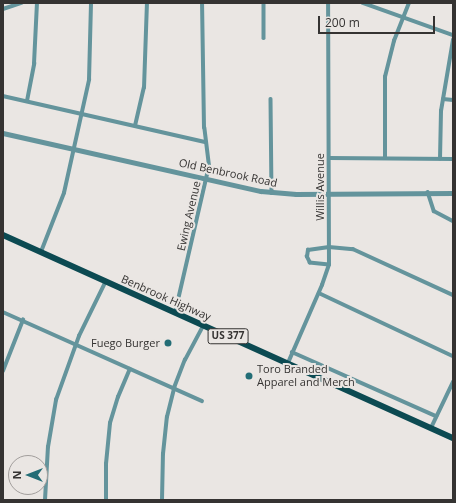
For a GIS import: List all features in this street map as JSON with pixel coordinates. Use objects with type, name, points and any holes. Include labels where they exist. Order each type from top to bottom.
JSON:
[{"type":"main road","name":"Benbrook Highway","points":[[3,235],[453,438]]},
{"type":"street","points":[[3,9],[21,3]]},
{"type":"street","points":[[26,101],[34,64],[37,3]]},
{"type":"street","points":[[40,252],[64,194],[82,114],[91,66],[91,3]]},
{"type":"street","points":[[135,126],[145,82],[147,3]]},
{"type":"street","name":"Ewing Avenue","points":[[175,313],[209,166],[204,128],[202,3]]},
{"type":"street","points":[[264,3],[264,38]]},
{"type":"street","name":"Willis Avenue","points":[[288,363],[319,293],[328,265],[328,3]]},
{"type":"street","points":[[363,3],[403,19],[453,35]]},
{"type":"street","points":[[385,158],[385,77],[390,53],[409,3]]},
{"type":"street","points":[[440,158],[443,99],[453,40]]},
{"type":"street","points":[[3,96],[206,142]]},
{"type":"street","points":[[271,99],[272,193]]},
{"type":"street","points":[[443,99],[453,100]]},
{"type":"street","name":"Old Benbrook Road","points":[[3,133],[272,193],[453,192]]},
{"type":"street","points":[[329,158],[453,159]]},
{"type":"street","points":[[428,192],[434,211],[453,221]]},
{"type":"street","points":[[328,265],[310,263],[306,254],[310,249],[329,247],[361,252],[453,295]]},
{"type":"street","points":[[45,500],[48,447],[56,400],[76,345],[106,281]]},
{"type":"street","points":[[319,293],[453,356]]},
{"type":"street","points":[[3,312],[202,401]]},
{"type":"street","points":[[3,372],[23,320]]},
{"type":"street","points":[[162,500],[164,432],[174,388],[204,325]]},
{"type":"street","points":[[292,352],[436,416]]},
{"type":"street","points":[[106,500],[106,464],[110,424],[118,397],[130,368]]},
{"type":"street","points":[[431,428],[453,382]]},
{"type":"place","name":"Fuego Burger","points":[[168,343]]},
{"type":"place","name":"Toro Branded Apparel and Merch","points":[[249,376]]}]
